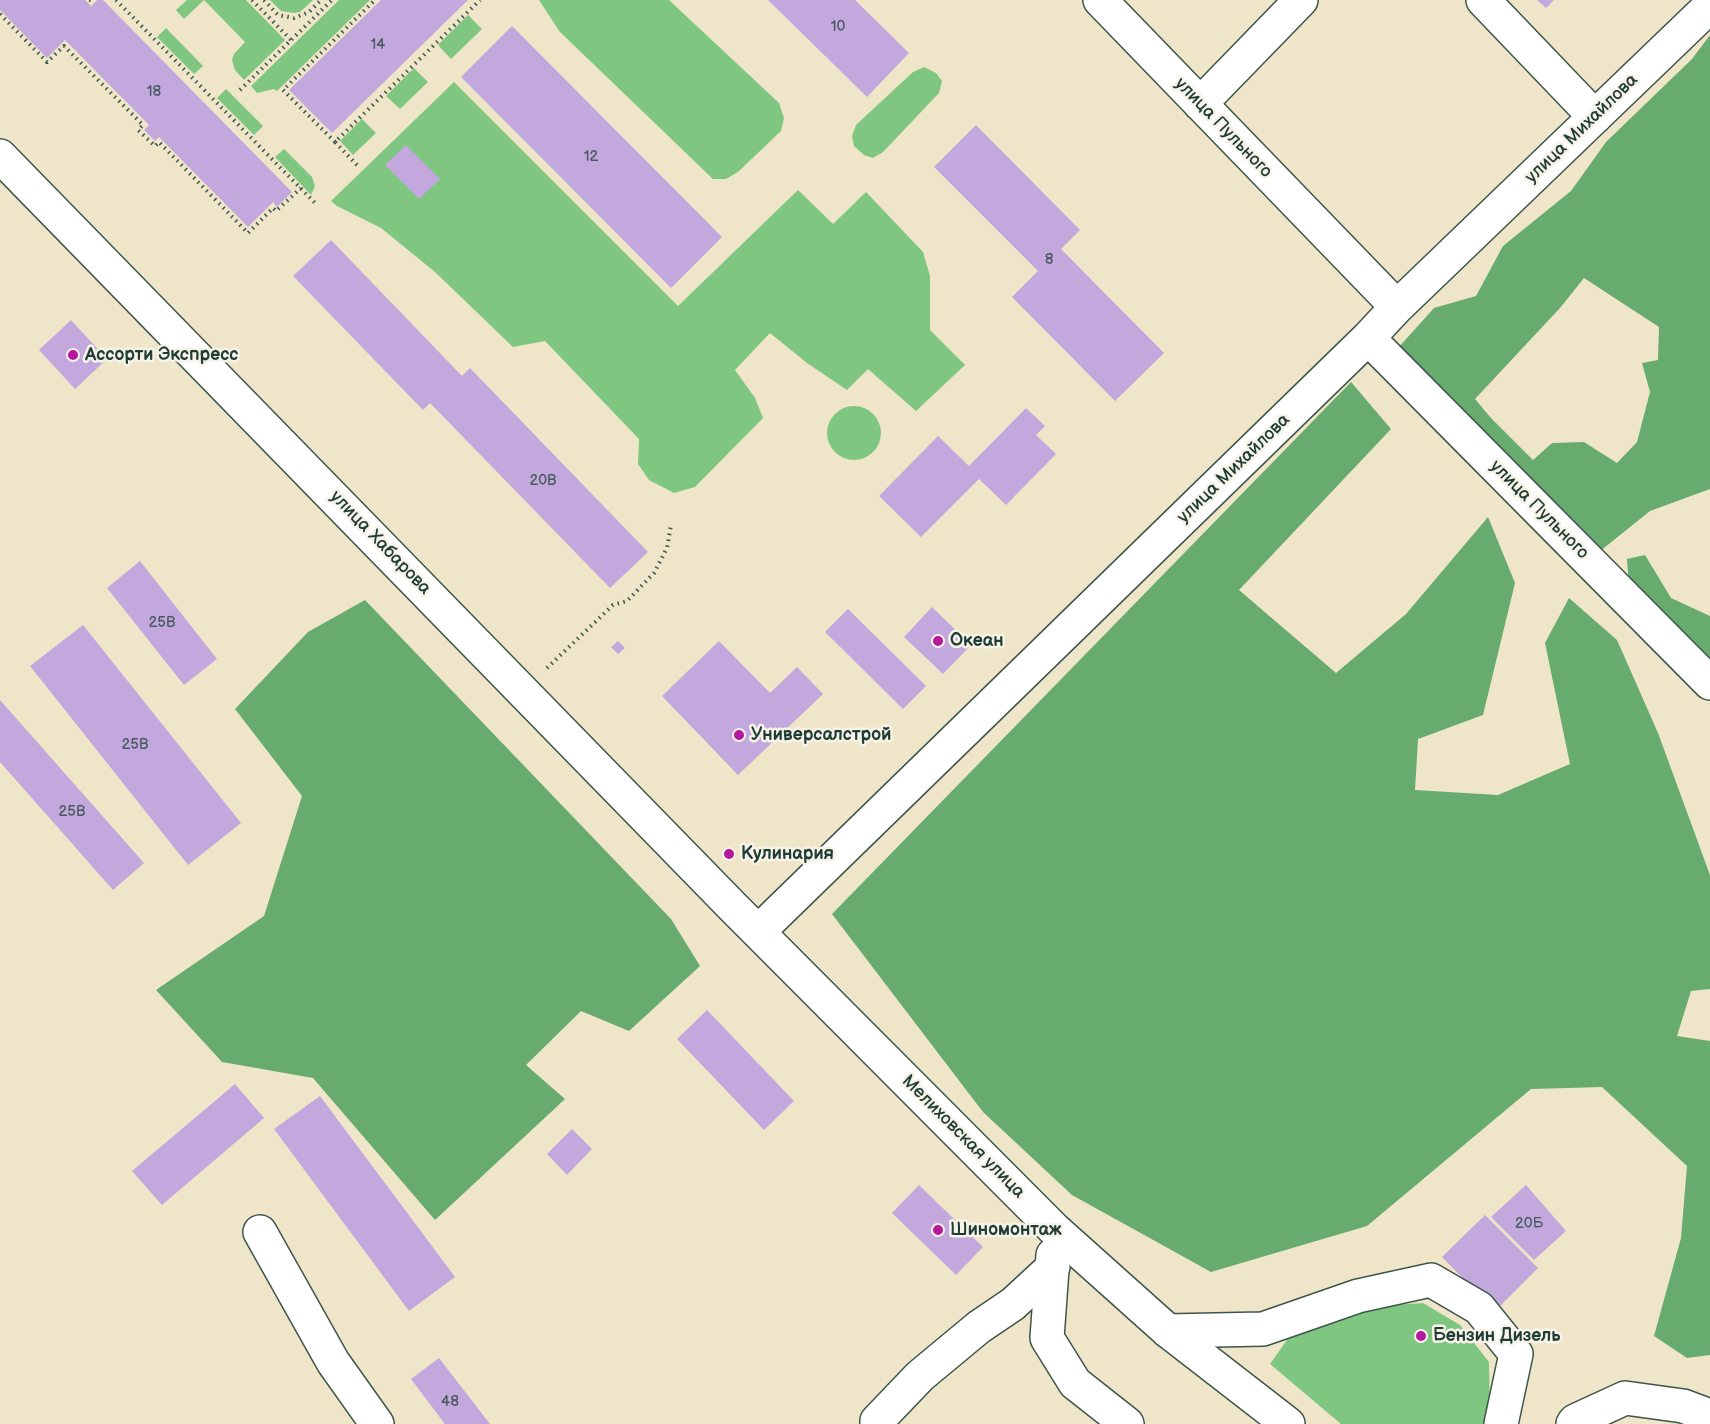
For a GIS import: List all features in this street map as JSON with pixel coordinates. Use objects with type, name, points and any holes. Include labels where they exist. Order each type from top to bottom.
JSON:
[{"type":"street","name":"улица Пульного","points":[[1100,0],[1397,308]]},
{"type":"street","points":[[1200,104],[1301,0]]},
{"type":"street","points":[[1483,0],[1595,117]]},
{"type":"street","name":"улица Михайлова","points":[[759,932],[1397,308],[1710,6]]},
{"type":"street","name":"улица Хабарова","points":[[0,156],[759,932]]},
{"type":"street","name":"улица Пульного","points":[[1368,338],[1710,683]]},
{"type":"street","name":"Мелиховская улица","points":[[759,932],[1054,1229],[1168,1331],[1288,1424]]},
{"type":"street","points":[[1054,1229],[1047,1338],[1075,1383],[1127,1424]]},
{"type":"street","points":[[260,1232],[333,1362],[377,1424]]},
{"type":"street","points":[[877,1424],[920,1376],[979,1327],[1013,1304],[1053,1267]]},
{"type":"street","points":[[1168,1331],[1263,1329],[1358,1296],[1431,1280],[1479,1308],[1516,1354],[1501,1424]]},
{"type":"street","points":[[1573,1424],[1625,1398],[1683,1406],[1710,1416]]},
{"type":"path","points":[[116,0],[317,205]]},
{"type":"path","points":[[252,0],[291,40]]},
{"type":"path","points":[[264,0],[278,15],[294,18],[309,12],[321,0]]},
{"type":"path","points":[[240,90],[332,0]]},
{"type":"path","points":[[357,165],[283,90],[375,0]]},
{"type":"path","points":[[335,142],[480,0]]},
{"type":"path","points":[[0,14],[48,62],[64,46],[143,125],[138,130],[155,147],[159,142],[248,233],[273,208],[276,211],[301,188]]},
{"type":"path","points":[[547,668],[613,605],[627,601],[654,573],[667,548],[671,525]]},
{"type":"green space","points":[[187,0],[204,0],[184,19],[176,10]]},
{"type":"green space","points":[[204,0],[246,0],[285,40],[244,80],[235,70],[232,60],[234,54],[245,42]]},
{"type":"green space","points":[[270,0],[313,0],[300,12],[294,13],[281,11]]},
{"type":"green space","points":[[339,0],[370,0],[277,91],[274,89],[257,93],[251,86]]},
{"type":"green space","points":[[539,0],[669,0],[779,103],[784,118],[781,131],[738,172],[726,179],[713,179],[560,32]]},
{"type":"green space","points":[[468,15],[482,29],[451,59],[438,45]]},
{"type":"green space","points":[[166,28],[203,66],[194,74],[157,37]]},
{"type":"green space","points":[[1710,35],[1710,489],[1650,511],[1599,552],[1398,348],[1434,308],[1476,296],[1503,246],[1571,191],[1606,142],[1692,59]],"holes":[[[1584,278],[1659,327],[1658,360],[1642,363],[1650,392],[1637,442],[1617,463],[1584,442],[1552,443],[1533,460],[1475,399],[1560,308]]]},
{"type":"green space","points":[[924,67],[936,73],[942,81],[939,93],[883,152],[873,158],[864,155],[854,146],[852,136],[856,125],[913,72]]},
{"type":"green space","points":[[414,68],[428,82],[400,109],[386,96]]},
{"type":"green space","points":[[454,82],[678,306],[798,190],[833,224],[866,192],[923,252],[930,276],[930,330],[965,365],[916,411],[868,369],[847,390],[807,363],[770,333],[735,370],[755,398],[763,418],[695,487],[674,493],[649,480],[638,464],[639,439],[545,341],[513,347],[435,272],[381,228],[331,201]]},
{"type":"green space","points":[[226,89],[263,126],[254,135],[217,98]]},
{"type":"green space","points":[[362,119],[376,133],[353,155],[340,141]]},
{"type":"green space","points":[[284,149],[312,177],[315,186],[311,195],[275,157]]},
{"type":"green space","points":[[1351,382],[1391,429],[1239,590],[1336,673],[1406,614],[1488,517],[1515,583],[1483,715],[1418,739],[1415,790],[1498,795],[1570,764],[1545,643],[1569,598],[1617,640],[1658,733],[1710,875],[1710,989],[1691,991],[1677,1036],[1710,1041],[1710,1355],[1687,1358],[1654,1336],[1681,1238],[1687,1166],[1602,1087],[1531,1089],[1367,1226],[1211,1272],[1072,1195],[983,1112],[832,914]]},
{"type":"green space","points":[[854,406],[864,408],[873,414],[879,423],[881,433],[879,443],[873,452],[864,458],[854,460],[844,458],[835,452],[829,443],[827,433],[829,423],[835,414],[844,408]]},
{"type":"green space","points":[[1645,555],[1671,598],[1710,616],[1710,668],[1629,585],[1627,559]]},
{"type":"green space","points":[[365,600],[671,919],[700,966],[629,1031],[581,1011],[526,1065],[565,1099],[435,1220],[313,1078],[222,1062],[156,990],[264,916],[302,796],[235,709],[308,632]]},
{"type":"green space","points":[[1423,1303],[1460,1325],[1489,1362],[1490,1412],[1487,1424],[1341,1424],[1270,1364],[1289,1337],[1380,1306]]},
{"type":"building","points":[[0,0],[85,0],[91,6],[97,0],[103,0],[292,192],[277,207],[273,202],[248,227],[159,137],[155,141],[144,130],[149,125],[65,40],[47,58],[0,10]]},
{"type":"building","points":[[381,0],[468,0],[332,133],[289,90]]},
{"type":"building","points":[[768,0],[855,0],[909,53],[867,97]]},
{"type":"building","points":[[1537,0],[1554,0],[1546,8]]},
{"type":"building","points":[[512,26],[722,237],[671,288],[461,77]]},
{"type":"building","points":[[976,125],[1080,230],[1061,249],[1164,353],[1115,401],[1012,297],[1038,271],[934,167]]},
{"type":"building","points":[[406,145],[440,179],[419,199],[385,165]]},
{"type":"building","points":[[331,240],[462,376],[470,368],[648,552],[610,588],[430,403],[423,410],[293,276]]},
{"type":"building","name":"Ассорти Экспресс","points":[[71,320],[107,359],[75,389],[39,350]]},
{"type":"building","points":[[1026,408],[1045,426],[1036,435],[1056,454],[1006,505],[979,479],[921,537],[879,496],[938,436],[969,466]]},
{"type":"building","points":[[140,561],[217,659],[184,685],[107,588]]},
{"type":"building","name":"Океан","points":[[932,607],[971,645],[943,674],[904,637]]},
{"type":"building","points":[[848,609],[926,686],[903,709],[825,632]]},
{"type":"building","points":[[83,625],[241,823],[188,865],[30,666]]},
{"type":"building","points":[[618,641],[625,648],[618,654],[611,647]]},
{"type":"building","name":"Универсалстрой","points":[[719,641],[770,693],[797,667],[823,694],[738,775],[662,696]]},
{"type":"building","points":[[0,700],[144,863],[113,890],[0,762]]},
{"type":"building","points":[[707,1010],[794,1101],[764,1130],[677,1039]]},
{"type":"building","points":[[235,1084],[264,1118],[162,1205],[132,1171]]},
{"type":"building","points":[[320,1096],[455,1277],[409,1311],[274,1129]]},
{"type":"building","points":[[572,1129],[592,1149],[567,1175],[547,1154]]},
{"type":"building","name":"Шиномонтаж","points":[[919,1185],[983,1247],[956,1275],[892,1213]]},
{"type":"building","points":[[1526,1185],[1566,1231],[1534,1260],[1491,1217]]},
{"type":"building","points":[[1485,1215],[1538,1268],[1495,1311],[1442,1257]]},
{"type":"building","points":[[439,1358],[490,1424],[445,1424],[411,1379]]},
{"type":"place","name":"Ассорти Экспресс","points":[[73,355]]},
{"type":"place","name":"Океан","points":[[938,641]]},
{"type":"place","name":"Универсалстрой","points":[[739,735]]},
{"type":"place","name":"Кулинария","points":[[729,854]]},
{"type":"place","name":"Шиномонтаж","points":[[938,1230]]},
{"type":"place","name":"Бензин Дизель","points":[[1421,1336]]}]
